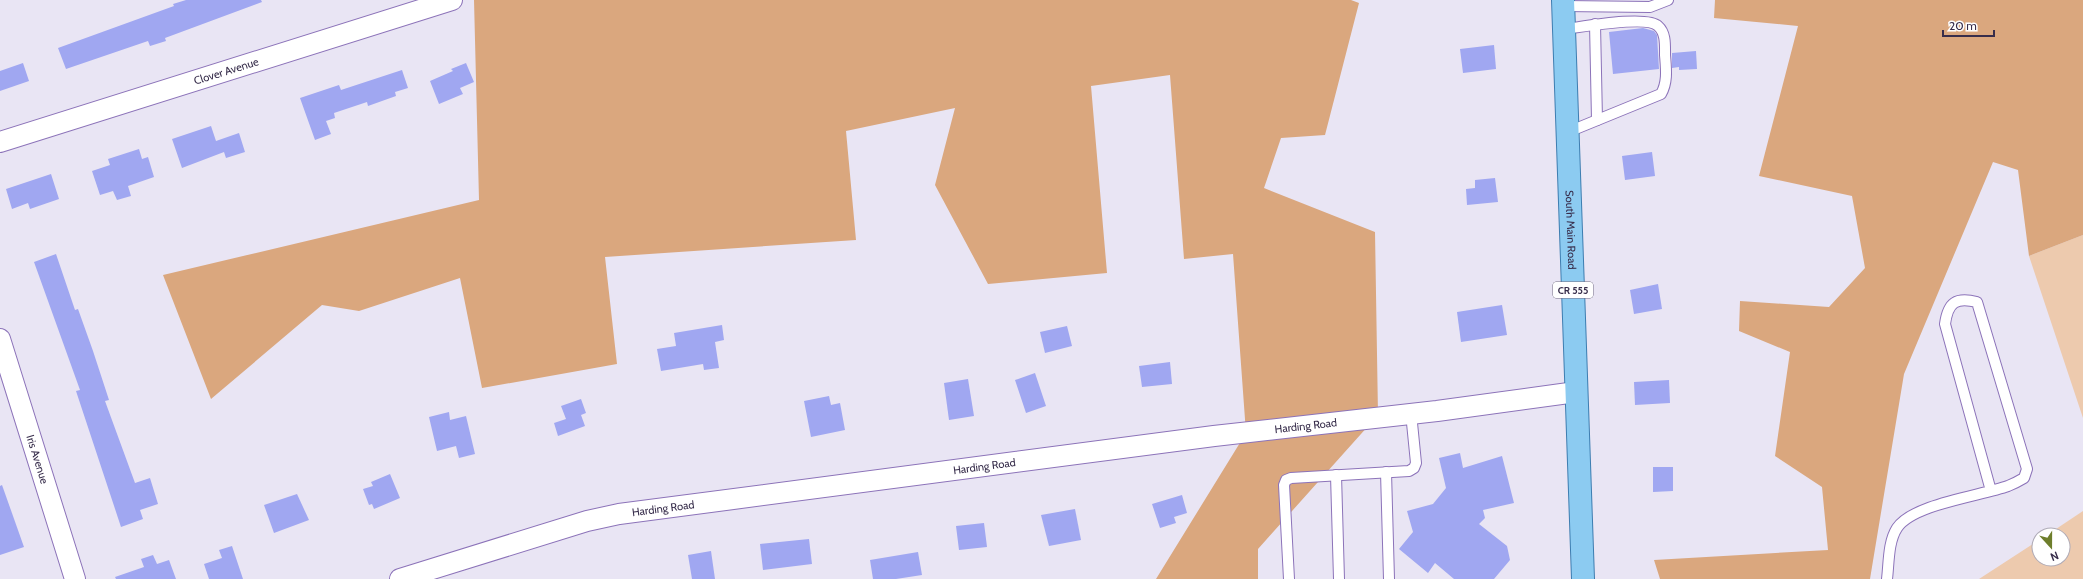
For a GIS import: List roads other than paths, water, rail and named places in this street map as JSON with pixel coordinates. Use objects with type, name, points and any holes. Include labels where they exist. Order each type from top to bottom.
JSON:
[{"type":"main road","name":"South Main Road","points":[[1564,3],[1583,579]]},
{"type":"street","name":"Clover Avenue","points":[[0,142],[452,0]]},
{"type":"street","name":"Iris Avenue","points":[[0,339],[75,579]]},
{"type":"street","name":"Harding Road","points":[[400,579],[587,521],[619,514],[1214,436],[1576,392]]},
{"type":"lane","points":[[1564,3],[1650,7],[1668,0]]},
{"type":"lane","points":[[1564,30],[1596,24],[1653,21],[1660,26],[1664,35],[1666,85],[1661,94],[1568,132]]},
{"type":"lane","points":[[1596,24],[1597,120]]},
{"type":"lane","points":[[1887,579],[1891,544],[1898,528],[1913,515],[1963,498],[1991,491],[2008,486],[2024,478],[2026,469],[1977,302],[1963,299],[1951,304],[1946,314],[1944,324],[1991,491]]},
{"type":"lane","points":[[1289,579],[1284,485],[1286,480],[1291,478],[1408,471],[1414,468],[1416,463],[1411,413]]},
{"type":"lane","points":[[1386,472],[1389,579]]},
{"type":"lane","points":[[1336,475],[1339,579]]}]
